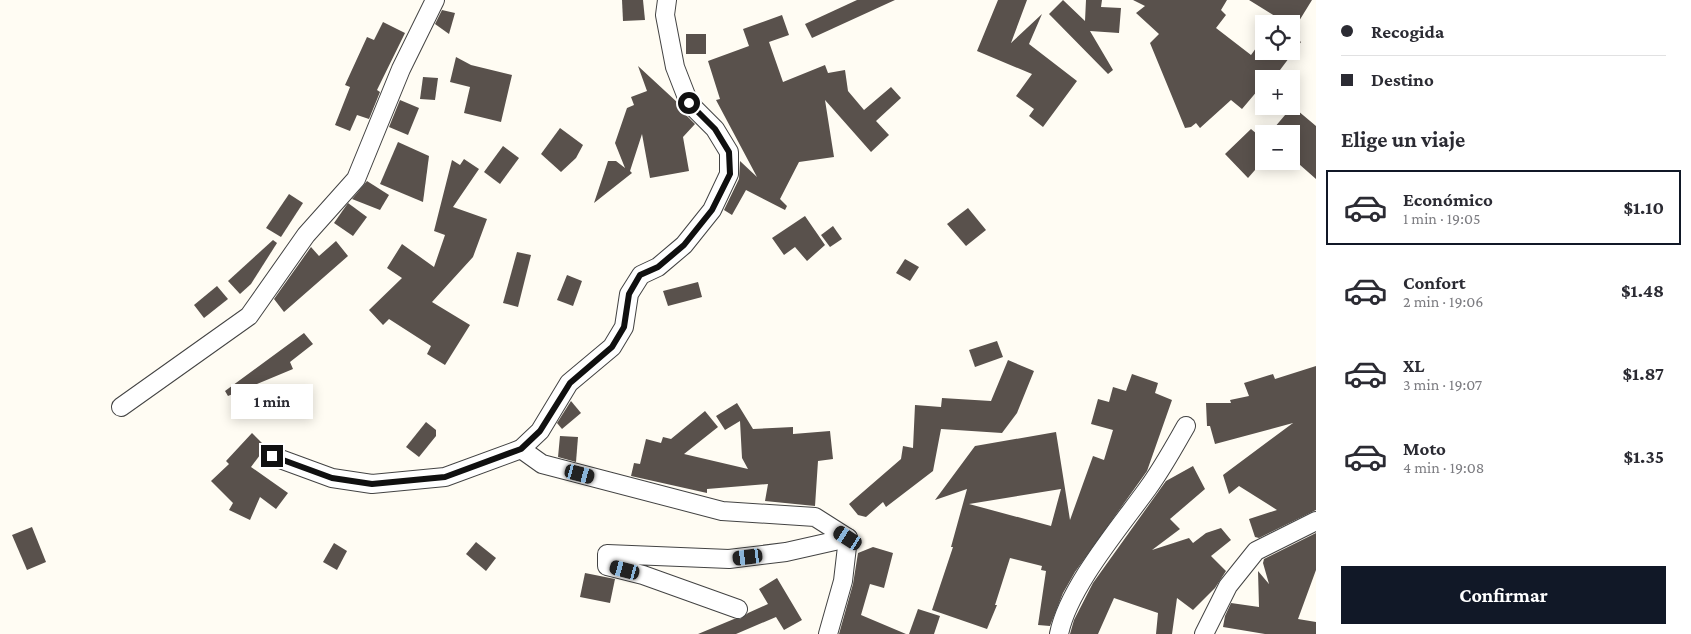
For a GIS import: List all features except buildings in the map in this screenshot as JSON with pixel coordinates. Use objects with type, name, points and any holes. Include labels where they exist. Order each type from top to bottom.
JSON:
[{"type":"street","points":[[121,407],[249,316],[306,235],[356,179],[401,69],[435,0]]},
{"type":"street","points":[[272,456],[332,478],[372,484],[445,477],[521,449],[540,431],[570,383],[612,347],[624,327],[629,294],[640,275],[658,267],[684,245],[712,210],[730,174],[729,152],[715,129],[689,103],[675,67],[665,15],[668,0]]},
{"type":"street","points":[[1059,634],[1061,621],[1094,563],[1150,486],[1186,426]]},
{"type":"street","points":[[521,449],[542,464],[722,511],[815,517],[848,538]]},
{"type":"street","points":[[1204,634],[1228,586],[1256,551],[1316,521]]},
{"type":"street","points":[[738,609],[643,575],[607,566],[607,554],[730,559],[786,552],[848,538]]},
{"type":"street","points":[[828,634],[843,581],[848,538]]},
{"type":"route","points":[[272,456],[332,478],[372,484],[445,477],[521,449],[540,431],[570,383],[612,347],[624,327],[629,294],[640,275],[658,267],[684,245],[712,210],[730,174],[729,152],[715,129],[689,103]]}]
